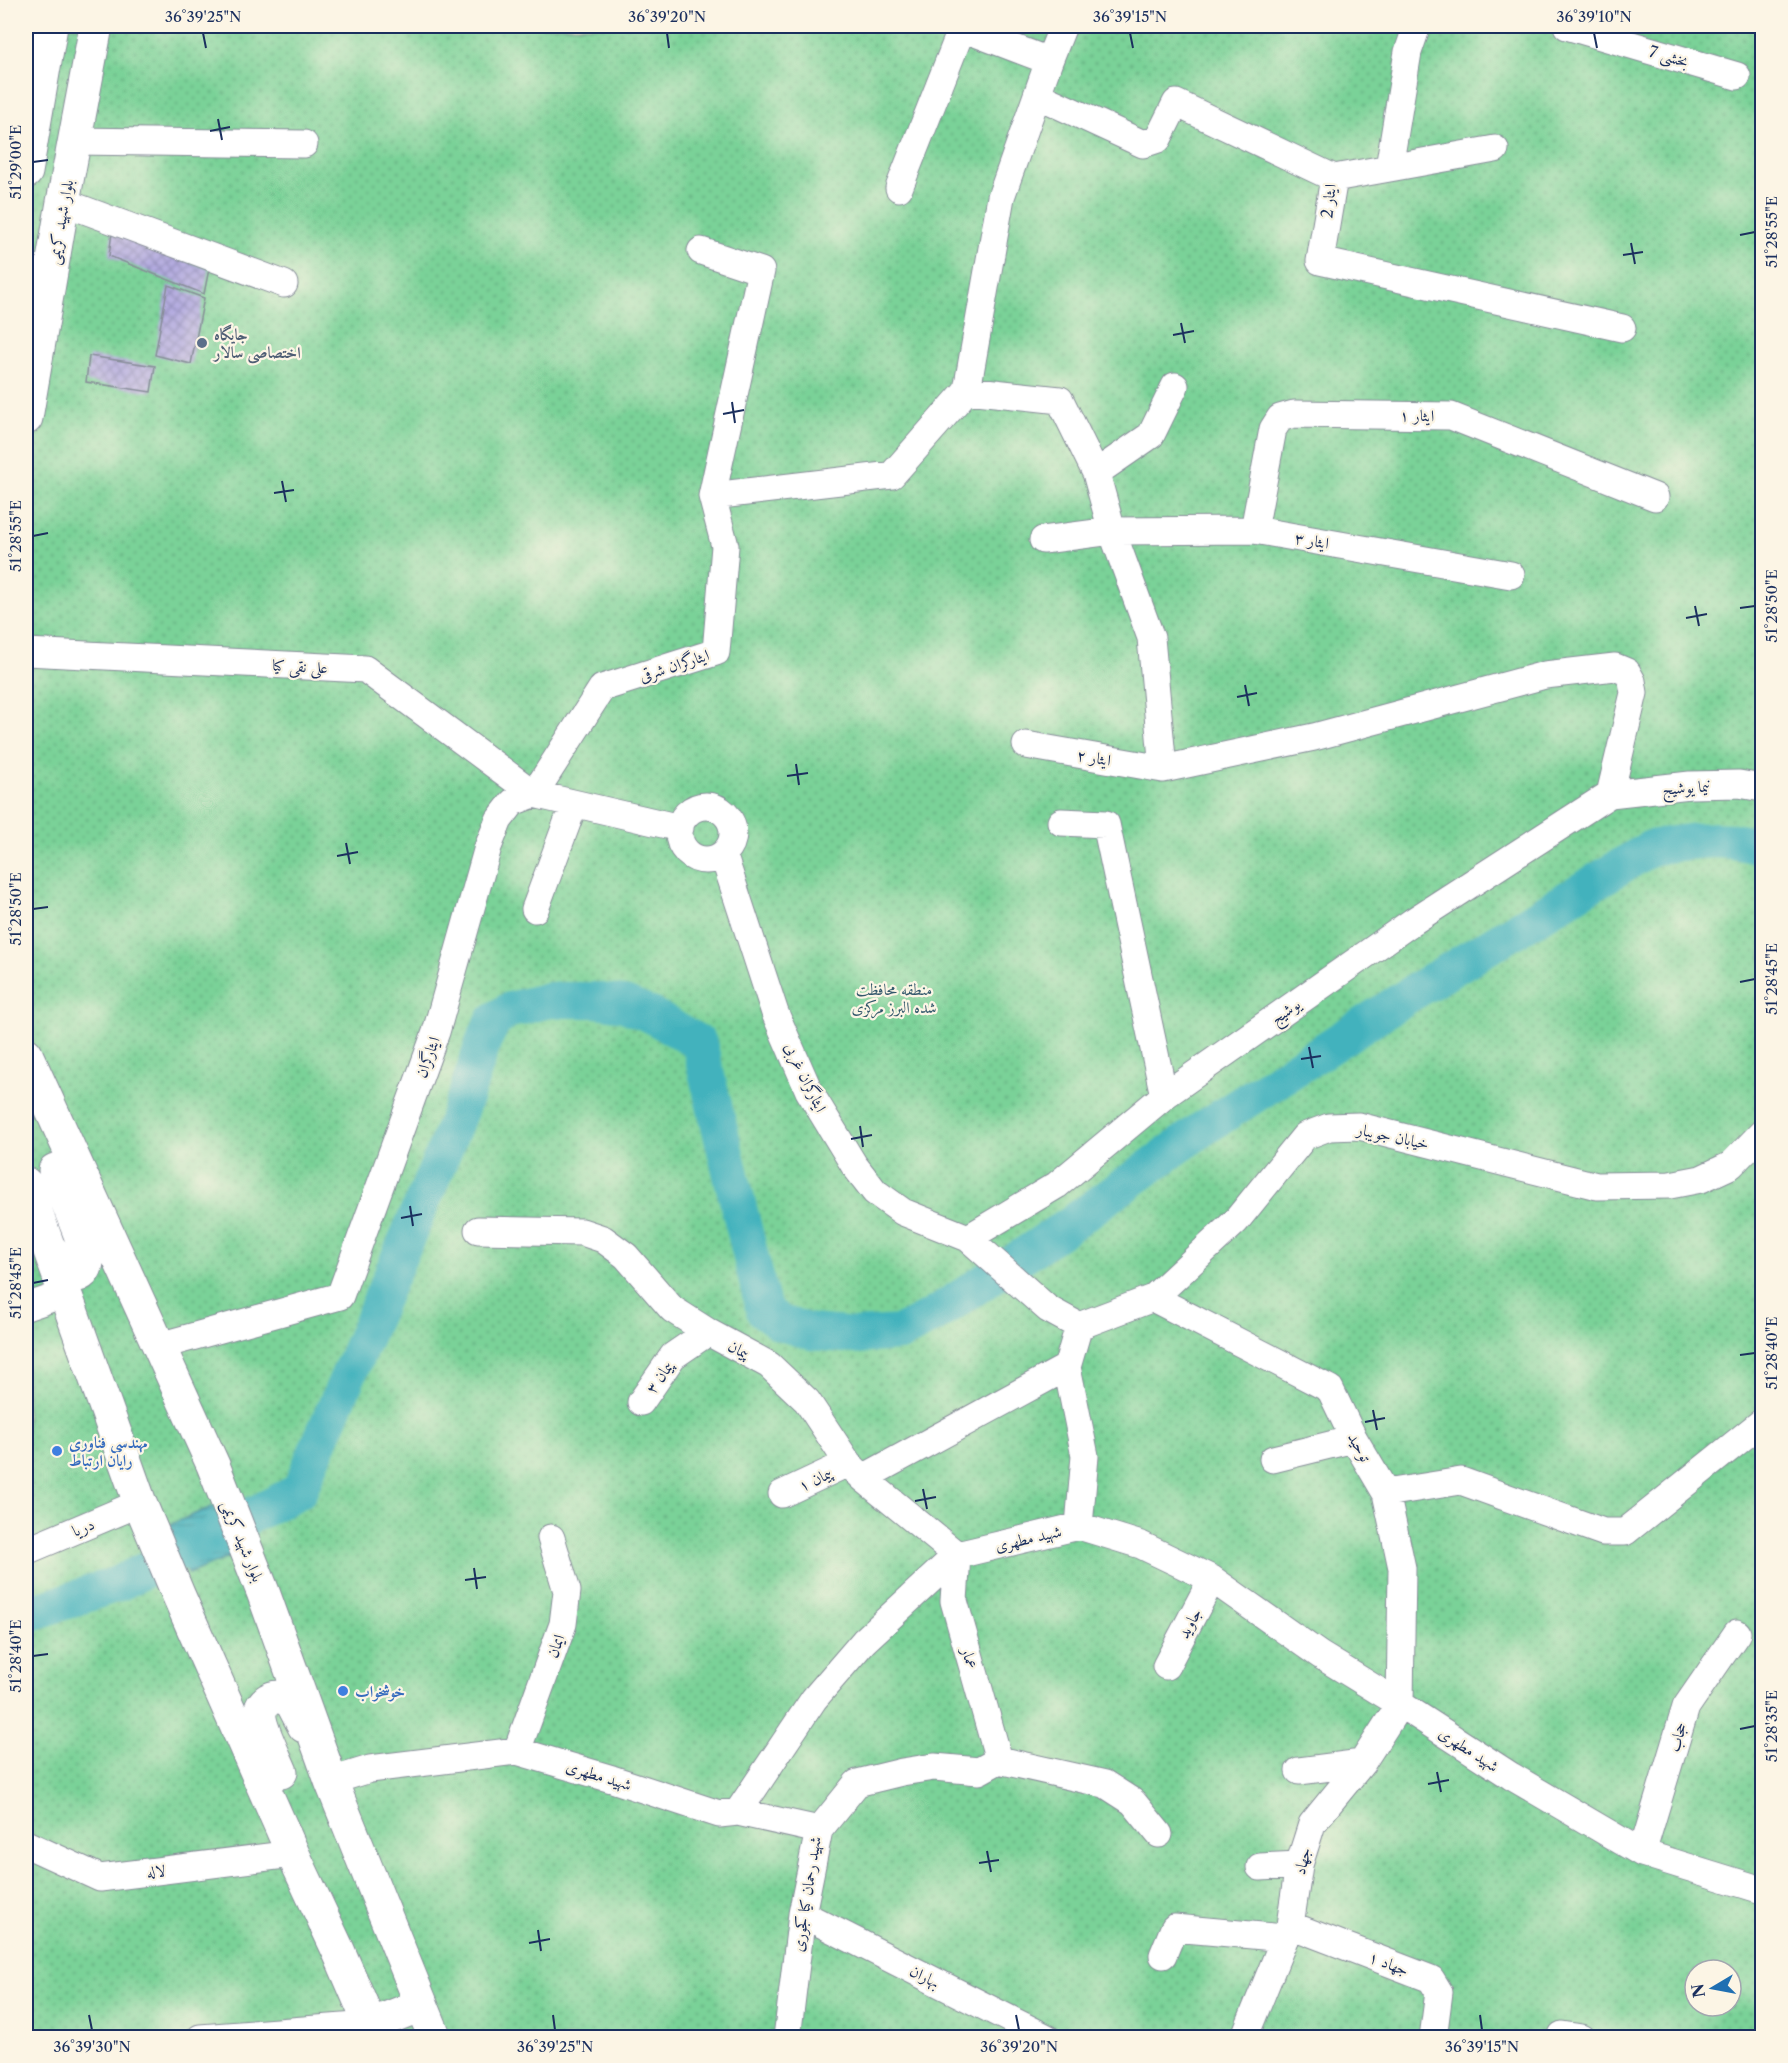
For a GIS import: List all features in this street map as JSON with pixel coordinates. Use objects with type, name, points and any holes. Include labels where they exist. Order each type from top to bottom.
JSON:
[{"type":"main road","points":[[26,172],[51,26]]},
{"type":"main road","name":"بلوار شهید کریمی","points":[[26,418],[96,26]]},
{"type":"main road","name":"بلوار شهید کریمی","points":[[26,1054],[213,1465],[253,1563],[331,1781],[435,2037]]},
{"type":"main road","points":[[39,1086],[39,1130],[87,1252],[88,1262],[85,1270],[71,1277],[63,1274],[46,1241]]},
{"type":"main road","points":[[26,1184],[140,1503],[178,1594],[373,2031],[421,2005]]},
{"type":"main road","points":[[324,1917],[326,1886],[262,1724],[260,1714],[264,1704],[272,1698],[282,1697],[291,1701],[331,1781]]},
{"type":"street","points":[[701,251],[761,271],[712,496],[892,476],[967,390],[1000,197],[1064,26]]},
{"type":"street","points":[[1389,168],[1408,52],[1418,26]]},
{"type":"street","name":"بخشی 7","points":[[1567,26],[1737,76]]},
{"type":"street","points":[[899,188],[962,28],[1049,61]]},
{"type":"street","name":"ایثار 2","points":[[1037,95],[1143,144],[1158,140],[1176,103],[1334,178],[1320,261],[1622,328]]},
{"type":"street","points":[[75,141],[304,144]]},
{"type":"street","points":[[1334,178],[1495,149]]},
{"type":"street","points":[[63,202],[284,284]]},
{"type":"street","points":[[1096,473],[1151,435],[1175,386]]},
{"type":"street","points":[[967,390],[1060,400],[1096,473],[1112,531],[1151,638],[1163,769],[1314,737],[1545,675],[1615,667],[1627,672],[1632,681],[1634,693],[1610,794]]},
{"type":"street","name":"ایثار ۱","points":[[1254,530],[1273,429],[1280,418],[1294,414],[1451,416],[1655,496]]},
{"type":"street","name":"ایثارگران شرقی","points":[[534,794],[602,688],[716,652],[725,546],[712,496]]},
{"type":"street","name":"ایثار ۳","points":[[1043,540],[1112,531],[1254,530],[1511,575]]},
{"type":"street","name":"علی نقی کیا","points":[[26,652],[365,669],[534,794]]},
{"type":"street","name":"ایثار ۲","points":[[1026,745],[1163,769]]},
{"type":"street","name":"نیما یوشیج","points":[[1610,794],[1690,785],[1739,784],[1762,788]]},
{"type":"street","points":[[534,794],[680,828]]},
{"type":"street","name":"ایثارگران","points":[[159,1346],[340,1296],[436,1032],[488,848],[500,820],[513,802],[534,794]]},
{"type":"street","name":"یوشیج","points":[[973,1241],[1057,1185],[1164,1096],[1412,922],[1610,794]]},
{"type":"street","points":[[535,909],[574,804]]},
{"type":"street","points":[[712,807],[728,817],[732,827],[732,840],[723,854],[706,860],[689,854],[680,837],[680,828],[688,813],[695,808],[712,807]]},
{"type":"street","points":[[1061,822],[1106,824],[1164,1096]]},
{"type":"street","name":"ایثارگران غربی","points":[[723,854],[775,1013],[809,1090],[854,1165],[875,1192],[903,1212],[973,1241]]},
{"type":"street","name":"خیابان جویبار","points":[[1079,1326],[1153,1298],[1236,1221],[1305,1136],[1329,1127],[1359,1126],[1597,1186],[1670,1185],[1701,1179],[1731,1165],[1762,1133]]},
{"type":"street","name":"پیمان","points":[[478,1230],[582,1232],[603,1239],[626,1256],[672,1310],[770,1365],[807,1401],[855,1471],[957,1555]]},
{"type":"street","points":[[973,1241],[1048,1309],[1079,1326],[1067,1367],[1085,1456],[1079,1526]]},
{"type":"street","points":[[26,1307],[64,1294]]},
{"type":"street","name":"توحید","points":[[1153,1298],[1330,1389],[1354,1439],[1386,1493],[1402,1568],[1400,1704]]},
{"type":"street","name":"پیمان ۳","points":[[641,1402],[673,1356],[708,1332]]},
{"type":"street","name":"پیمان ۱","points":[[782,1494],[855,1471],[1067,1367]]},
{"type":"street","points":[[1386,1493],[1461,1480],[1603,1532],[1625,1532],[1762,1422]]},
{"type":"street","points":[[1273,1459],[1354,1439]]},
{"type":"street","name":"دریا","points":[[26,1551],[140,1503]]},
{"type":"street","name":"شهید مطهری","points":[[331,1781],[370,1769],[517,1751],[719,1814],[738,1812],[814,1699],[864,1641],[957,1555],[1079,1526],[1141,1545],[1212,1579],[1320,1655],[1511,1776],[1642,1853],[1762,1890]]},
{"type":"street","name":"ایمان","points":[[517,1751],[562,1624],[567,1591],[551,1538]]},
{"type":"street","name":"عمار","points":[[957,1555],[954,1601],[999,1760]]},
{"type":"street","name":"جاوید","points":[[1166,1666],[1212,1579]]},
{"type":"street","name":"حجاب","points":[[1642,1853],[1686,1707],[1737,1633]]},
{"type":"street","name":"جهاد","points":[[1244,2037],[1287,1931],[1299,1864],[1312,1824],[1362,1763],[1400,1704]]},
{"type":"street","points":[[819,1830],[857,1783],[934,1767],[979,1771],[999,1760],[1105,1784],[1133,1802],[1159,1834]]},
{"type":"street","points":[[1299,1771],[1362,1763]]},
{"type":"street","name":"شهید رحمان کیا کجوری","points":[[738,1812],[819,1830],[802,1914],[786,2037]]},
{"type":"street","name":"لاله","points":[[26,1844],[100,1878],[293,1854]]},
{"type":"street","points":[[1260,1867],[1299,1864]]},
{"type":"street","name":"بهاران","points":[[802,1914],[1047,2037]]},
{"type":"street","name":"جهاد ۱","points":[[1163,1955],[1174,1928],[1287,1931],[1431,1979],[1439,1992],[1433,2037]]},
{"type":"street","points":[[200,2037],[373,2031]]},
{"type":"green space","name":"منطقه محافظت شده البرز مرکزی","points":[[26,26],[1762,26],[1762,2037],[26,2038]]},
{"type":"water","points":[[214,1506],[235,1555],[188,1574],[167,1526]]},
{"type":"building","points":[[112,232],[209,269],[204,294],[109,256]]},
{"type":"building","points":[[168,285],[204,298],[191,364],[155,355]]},
{"type":"building","points":[[89,356],[155,366],[151,392],[86,382]]},
{"type":"waterway","points":[[26,1615],[120,1583],[299,1491],[445,1149],[484,1040],[494,1020],[510,1010],[549,1000],[595,1000],[624,1004],[651,1015],[699,1043],[764,1311],[781,1323],[811,1332],[856,1336],[900,1333],[933,1316],[1073,1222],[1201,1130],[1412,993],[1651,848],[1707,840],[1749,844],[1762,848]]},
{"type":"place","name":"جایگاه اختصاصی سالار","points":[[202,343]]},
{"type":"place","name":"مهندسی فناوری رایان ارتباط","points":[[57,1451]]},
{"type":"place","name":"خوشخواب","points":[[343,1691]]}]
